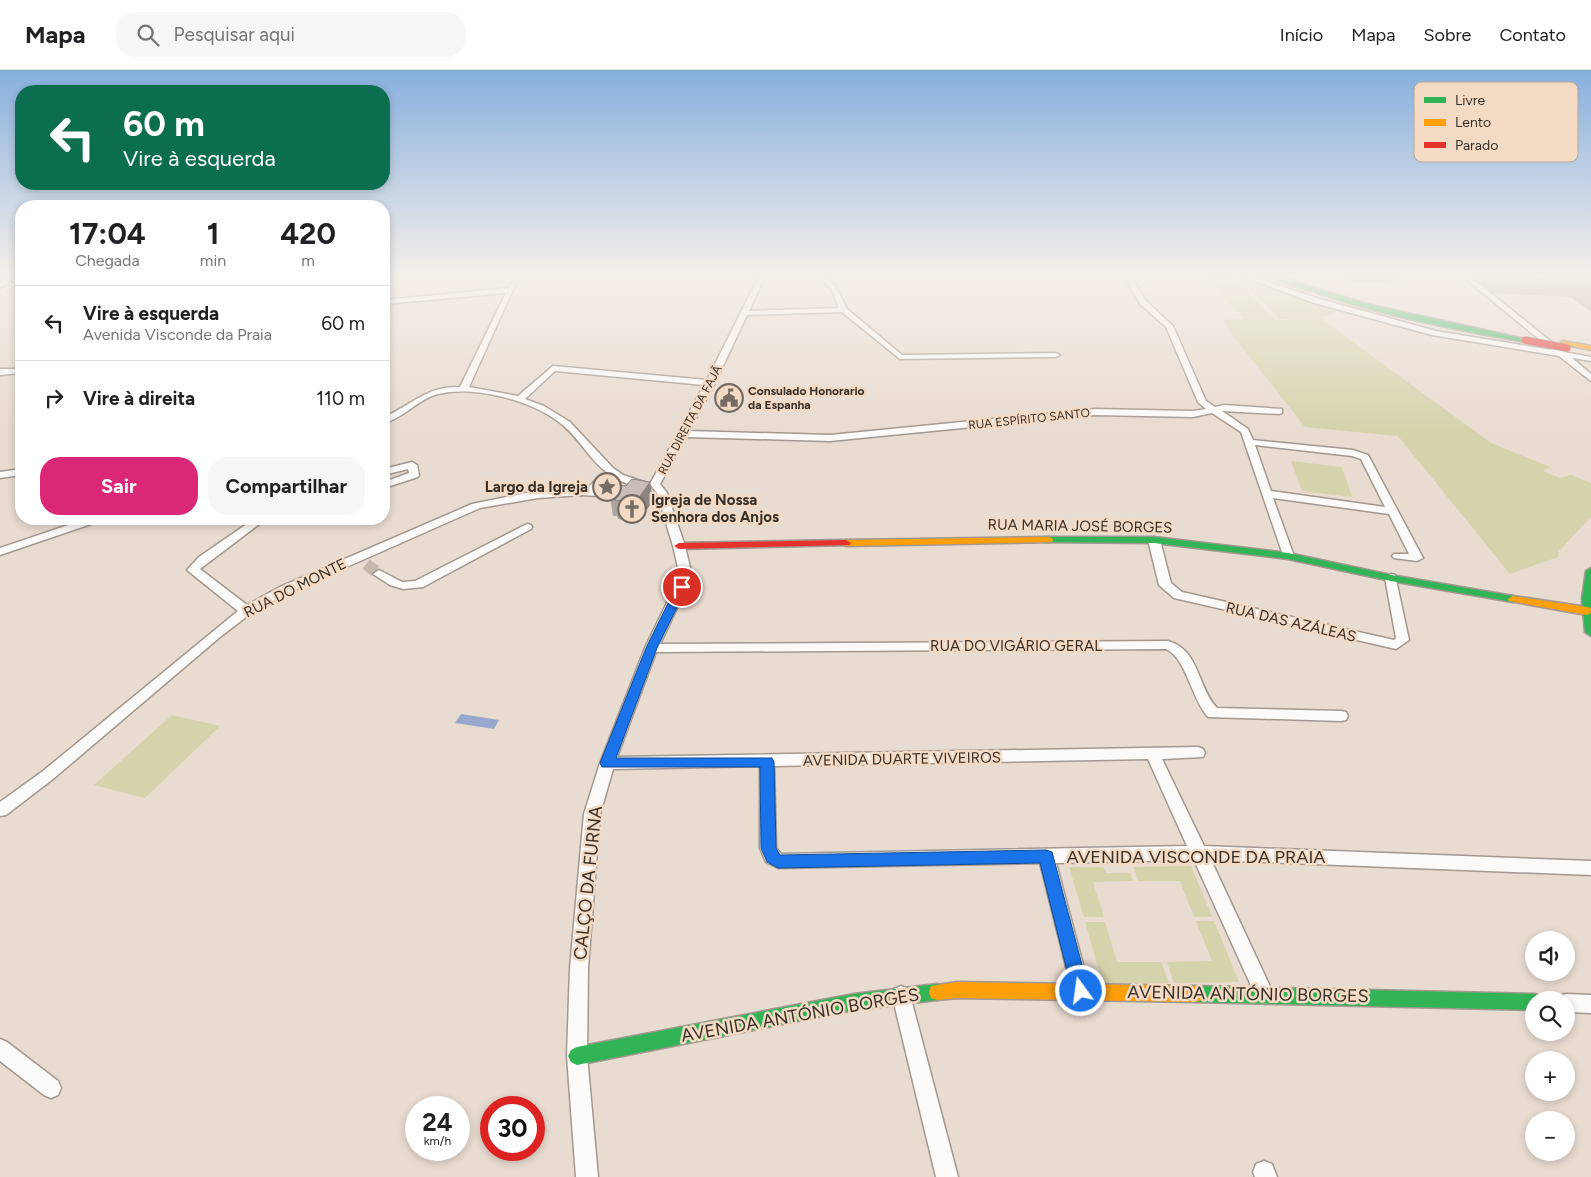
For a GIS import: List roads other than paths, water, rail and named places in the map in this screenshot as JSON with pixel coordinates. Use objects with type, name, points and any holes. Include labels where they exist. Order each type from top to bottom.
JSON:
[{"type":"main road","points":[[1458,327],[1524,338]]},
{"type":"main road","points":[[1468,327],[1564,348],[1591,352]]},
{"type":"main road","points":[[1564,348],[1591,348]]},
{"type":"main road","name":"RUA MARIA JOSÉ BORGES","points":[[679,546],[1098,539],[1154,540],[1288,556],[1392,578],[1587,611]]},
{"type":"main road","points":[[1591,571],[1587,611],[1591,632]]},
{"type":"main road","name":"AVENIDA ANTÓNIO BORGES","points":[[577,1056],[901,994],[957,990],[1081,991],[1525,1002]]},
{"type":"street","points":[[463,390],[493,327]]},
{"type":"street","name":"RUA DIREITA DA FAJÃ","points":[[656,484],[681,434],[711,383],[738,327]]},
{"type":"street","points":[[863,327],[900,358],[1056,355]]},
{"type":"street","points":[[1169,327],[1178,343],[1199,398],[1245,431],[1288,556]]},
{"type":"street","points":[[1408,327],[1434,333],[1564,348],[1591,359]]},
{"type":"street","points":[[1535,327],[1564,348],[1591,378]]},
{"type":"street","points":[[520,399],[553,368],[711,383]]},
{"type":"street","points":[[0,372],[15,371]]},
{"type":"street","points":[[390,417],[433,392],[463,390],[520,399],[554,414],[568,425],[614,476],[638,484],[656,484]]},
{"type":"street","name":"RUA ESPÍRITO SANTO","points":[[681,434],[838,438],[1095,412],[1184,414],[1229,408],[1279,411]]},
{"type":"street","points":[[1249,442],[1353,453],[1365,457],[1416,558],[1398,556]]},
{"type":"street","points":[[390,470],[412,465],[414,475],[390,483]]},
{"type":"street","points":[[0,475],[15,473]]},
{"type":"street","points":[[590,492],[598,483],[614,476]]},
{"type":"street","name":"RUA DO MONTE","points":[[0,810],[48,775],[216,634],[246,611],[284,590],[361,561],[485,504],[502,499],[590,492],[616,495],[638,484]]},
{"type":"street","name":"CALÇO DA FURNA","points":[[587,1177],[577,1056],[579,968],[592,814],[607,763],[651,648],[685,580],[686,571],[662,493],[656,484]]},
{"type":"street","points":[[1267,494],[1393,510]]},
{"type":"street","points":[[0,552],[79,525]]},
{"type":"street","points":[[246,611],[193,570],[197,564],[226,546],[253,525]]},
{"type":"street","points":[[379,574],[397,585],[407,587],[419,584],[527,527]]},
{"type":"street","name":"RUA DAS AZÁLEAS","points":[[1154,540],[1165,585],[1178,595],[1388,645],[1396,645],[1403,640],[1392,578]]},
{"type":"street","name":"RUA DO VIGÁRIO GERAL","points":[[651,648],[1168,645],[1183,653],[1203,702],[1213,713],[1341,716]]},
{"type":"street","points":[[1152,753],[1265,995]]},
{"type":"street","name":"AVENIDA DUARTE VIVEIROS","points":[[607,763],[767,762],[1198,753]]},
{"type":"street","name":"AVENIDA VISCONDE DA PRAIA","points":[[767,762],[768,848],[772,858],[787,862],[1198,853],[1591,868]]},
{"type":"street","points":[[1046,856],[1081,991]]},
{"type":"street","points":[[901,994],[947,1177]]},
{"type":"street","points":[[1575,1003],[1591,1004]]},
{"type":"street","points":[[0,1049],[51,1088]]},
{"type":"water","points":[[461,714],[499,720],[494,729],[455,723]]},
{"type":"tunnel","points":[[366,564],[379,574]]},
{"type":"place","name":"Consulado Honorario da Espanha","points":[[729,398]]},
{"type":"place","name":"Largo da Igreja","points":[[607,487]]},
{"type":"place","name":"Igreja de Nossa Senhora dos Anjos","points":[[632,509]]}]
